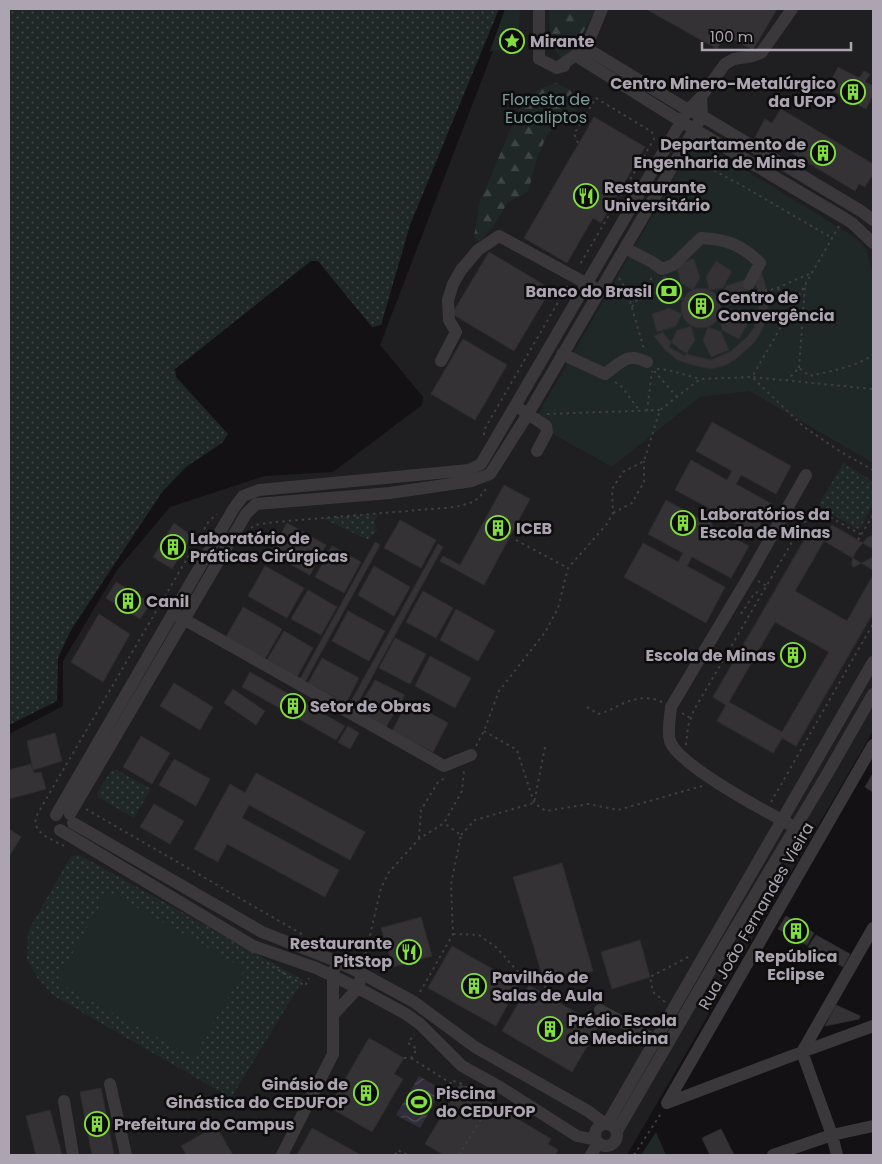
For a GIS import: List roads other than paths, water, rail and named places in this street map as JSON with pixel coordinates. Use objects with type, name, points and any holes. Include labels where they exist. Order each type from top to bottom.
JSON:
[{"type":"street","points":[[540,9],[539,59],[557,68],[584,53],[602,9]]},
{"type":"street","points":[[60,830],[67,830],[71,827],[72,818],[179,617],[234,508],[243,496],[259,490],[469,470],[481,464],[688,110],[701,98],[725,64],[734,59],[761,53],[792,9]]},
{"type":"street","points":[[584,53],[702,116],[873,220]]},
{"type":"street","points":[[584,53],[682,122],[844,218],[873,243]]},
{"type":"street","points":[[602,1146],[577,1136],[500,1087],[462,1066],[420,1024],[358,988],[316,968],[253,946],[60,830],[54,824],[56,815],[179,617],[246,514],[256,504],[390,493],[472,481],[490,474],[528,414],[695,129],[702,116],[701,98]]},
{"type":"street","points":[[441,361],[456,332],[449,320],[448,300],[453,284],[461,270],[478,250],[499,236],[600,291]]},
{"type":"street","points":[[610,244],[662,269],[673,265],[702,238],[717,239],[738,245],[760,263],[754,288]]},
{"type":"street","points":[[562,354],[605,374],[627,357],[639,358],[650,365]]},
{"type":"street","points":[[516,406],[546,426],[547,432],[537,451]]},
{"type":"street","points":[[796,828],[716,782],[678,754],[670,742],[669,724],[671,707],[749,576],[806,474]]},
{"type":"street","points":[[389,478],[390,493]]},
{"type":"street","points":[[179,617],[444,766],[471,755]]},
{"type":"street","points":[[610,1126],[655,1040],[873,662]]},
{"type":"street","points":[[610,1126],[721,952],[796,828],[873,694]]},
{"type":"street","points":[[833,734],[846,742]]},
{"type":"street","name":"Rua João Fernandes Vieira","points":[[802,1052],[667,1103],[873,745]]},
{"type":"street","points":[[56,815],[64,811],[72,818],[262,932],[336,961],[414,1002],[475,1047],[588,1111],[610,1126],[618,1138],[614,1144],[602,1146],[591,1155]]},
{"type":"street","points":[[837,1155],[832,1135],[802,1052],[873,928]]},
{"type":"street","points":[[253,946],[262,932]]},
{"type":"street","points":[[282,1155],[334,1054],[333,976],[336,961]]},
{"type":"street","points":[[333,1015],[358,988],[361,973]]},
{"type":"street","points":[[600,1010],[655,1040]]},
{"type":"street","points":[[802,1052],[873,1026]]},
{"type":"street","points":[[462,1066],[475,1047]]},
{"type":"street","points":[[110,1084],[126,1155]]},
{"type":"street","points":[[64,1101],[73,1155]]},
{"type":"street","points":[[602,1146],[595,1134],[596,1131],[600,1126],[610,1126]]},
{"type":"street","points":[[773,1155],[832,1135],[873,1126]]},
{"type":"water","name":"Piscina do CEDUFOP","points":[[419,1076],[442,1090],[420,1128],[396,1115]]},
{"type":"place","name":"Mirante","points":[[512,41]]},
{"type":"place","name":"Centro Minero-Metalúrgico da UFOP","points":[[853,92]]},
{"type":"place","name":"Departamento de Engenharia de Minas","points":[[823,153]]},
{"type":"place","name":"Restaurante Universitário","points":[[586,196]]},
{"type":"place","name":"Banco do Brasil","points":[[669,291]]},
{"type":"place","name":"Centro de Convergência","points":[[701,306]]},
{"type":"place","name":"Laboratórios da Escola de Minas","points":[[683,523]]},
{"type":"place","name":"ICEB","points":[[498,528]]},
{"type":"place","name":"Laboratório de Práticas Cirúrgicas","points":[[173,547]]},
{"type":"place","name":"Canil","points":[[128,601]]},
{"type":"place","name":"Escola de Minas","points":[[793,655]]},
{"type":"place","name":"Setor de Obras","points":[[293,706]]},
{"type":"place","name":"República Eclipse","points":[[796,931]]},
{"type":"place","name":"Restaurante PitStop","points":[[409,952]]},
{"type":"place","name":"Pavilhão de Salas de Aula","points":[[474,986]]},
{"type":"place","name":"Prédio Escola de Medicina","points":[[550,1029]]},
{"type":"place","name":"Ginásio de Ginástica do CEDUFOP","points":[[366,1093]]},
{"type":"place","name":"Piscina do CEDUFOP","points":[[419,1102]]},
{"type":"place","name":"Prefeitura do Campus","points":[[97,1124]]},
{"type":"park label","name":"Floresta de Eucaliptos","points":[[546,108]]}]
